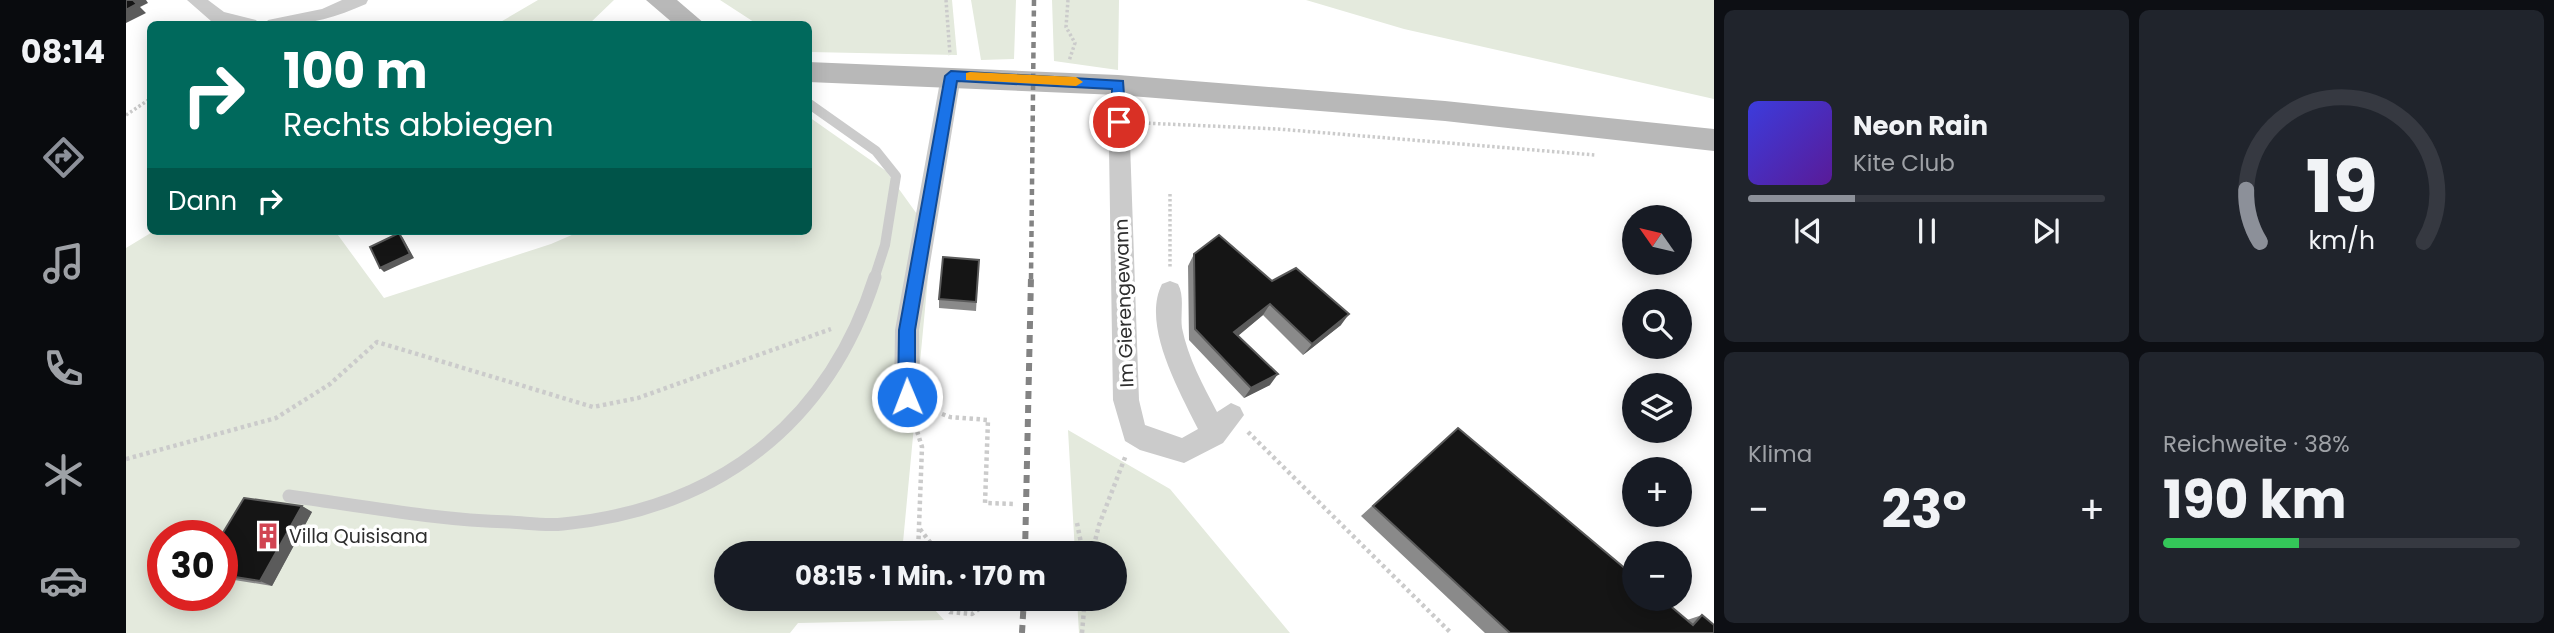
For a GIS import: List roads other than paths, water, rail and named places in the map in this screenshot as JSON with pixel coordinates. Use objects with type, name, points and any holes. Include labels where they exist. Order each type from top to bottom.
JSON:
[{"type":"main road","points":[[659,0],[687,21]]},
{"type":"main road","points":[[812,72],[1118,85],[1445,111],[1714,140]]},
{"type":"street","points":[[196,0],[218,17],[236,21]]},
{"type":"street","points":[[290,21],[326,14],[359,0]]},
{"type":"street","points":[[907,397],[907,330],[951,76]]},
{"type":"street","name":"Im Gierengewann","points":[[1118,85],[1126,400],[1134,432],[1149,441],[1184,451],[1222,425],[1170,338],[1167,311],[1170,291]]},
{"type":"lane","points":[[289,496],[458,519],[562,524],[626,516],[687,496],[738,470],[785,432],[828,381],[862,318],[880,271],[892,213],[896,176],[876,151],[812,106]]},
{"type":"railway","points":[[1031,279],[1034,0]]},
{"type":"railway","points":[[1025,541],[1031,277]]},
{"type":"railway","points":[[1022,633],[1023,611]]},
{"type":"place","name":"Villa Quisisana","points":[[268,536]]}]
